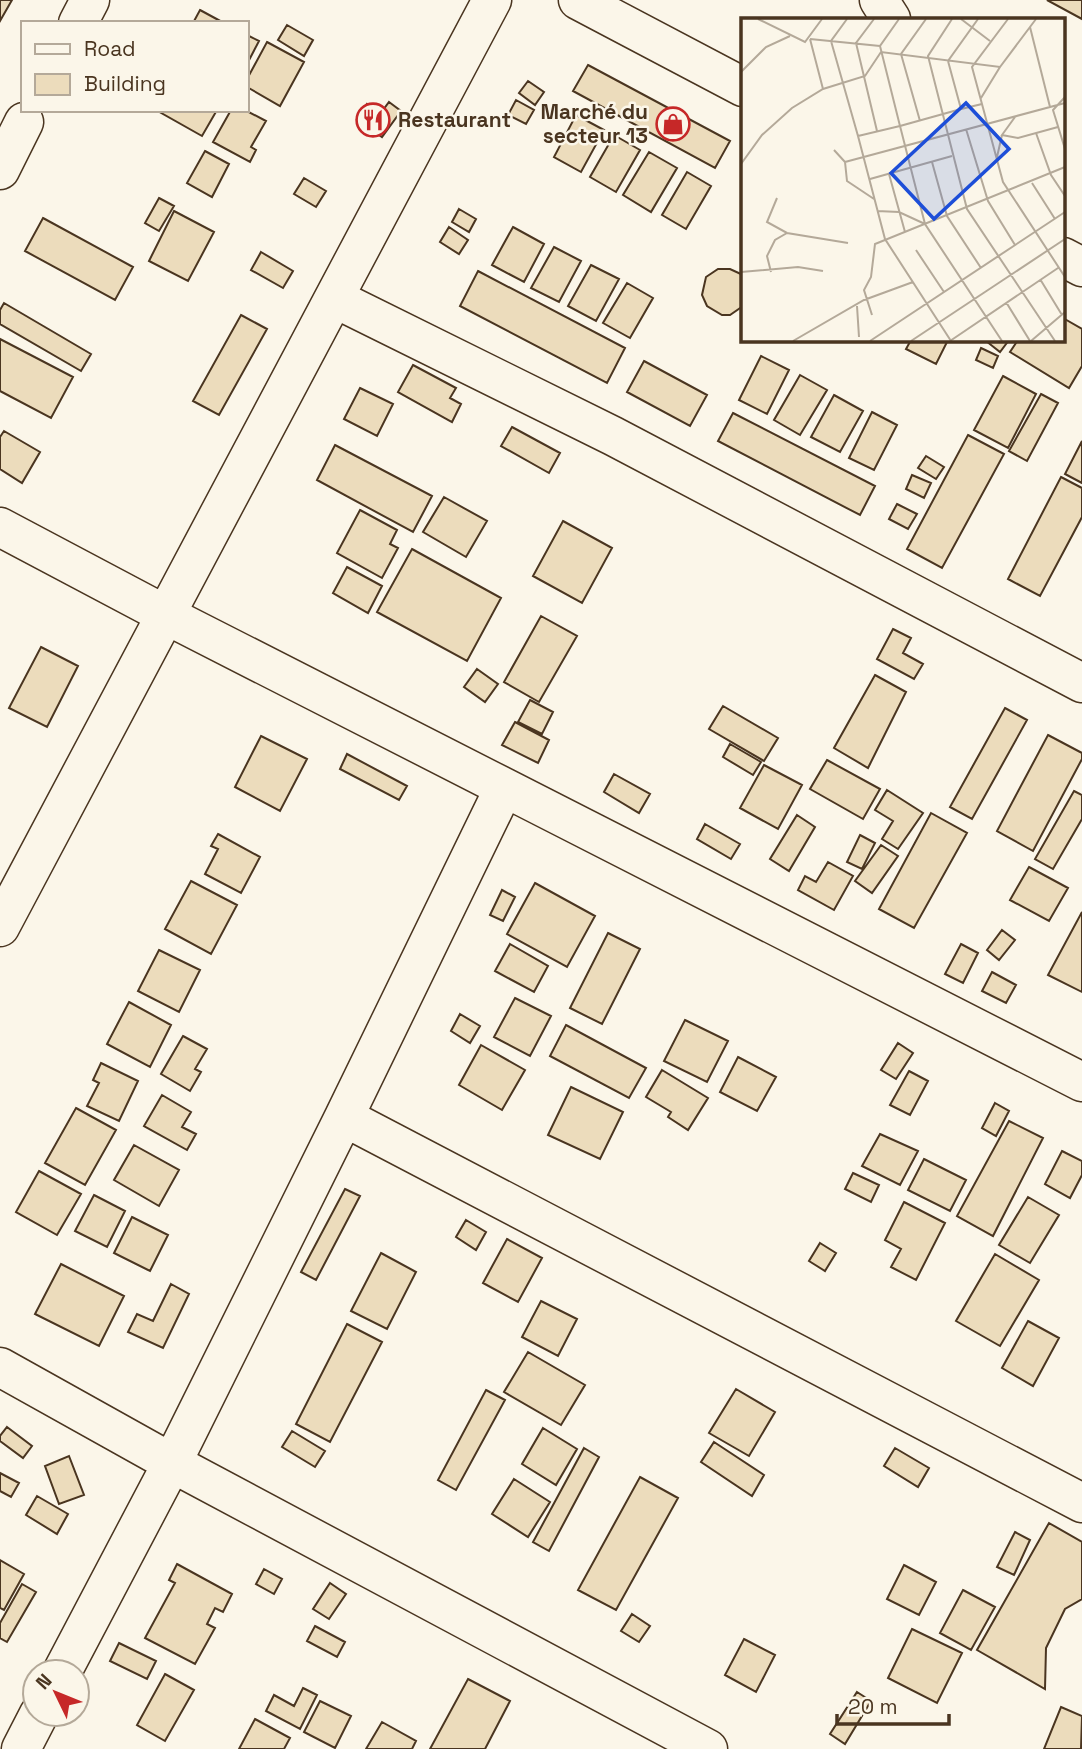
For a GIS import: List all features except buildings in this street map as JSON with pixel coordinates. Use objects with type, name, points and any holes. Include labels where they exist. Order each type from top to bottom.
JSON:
[{"type":"street","points":[[79,21],[90,0]]},
{"type":"street","points":[[0,927],[492,0]]},
{"type":"street","points":[[578,0],[741,86]]},
{"type":"street","points":[[879,0],[890,18]]},
{"type":"street","points":[[0,170],[18,114]]},
{"type":"street","points":[[334,298],[613,436],[1082,683]]},
{"type":"street","points":[[0,527],[166,615],[1082,1082]]},
{"type":"street","points":[[69,1658],[172,1463],[504,788]]},
{"type":"street","points":[[344,1117],[1082,1503]]},
{"type":"street","points":[[0,1367],[172,1463],[708,1749]]},
{"type":"street","points":[[21,1749],[32,1728]]},
{"type":"place","name":"Restaurant","points":[[373,120]]},
{"type":"place","name":"Marché du secteur 13","points":[[673,124]]}]
